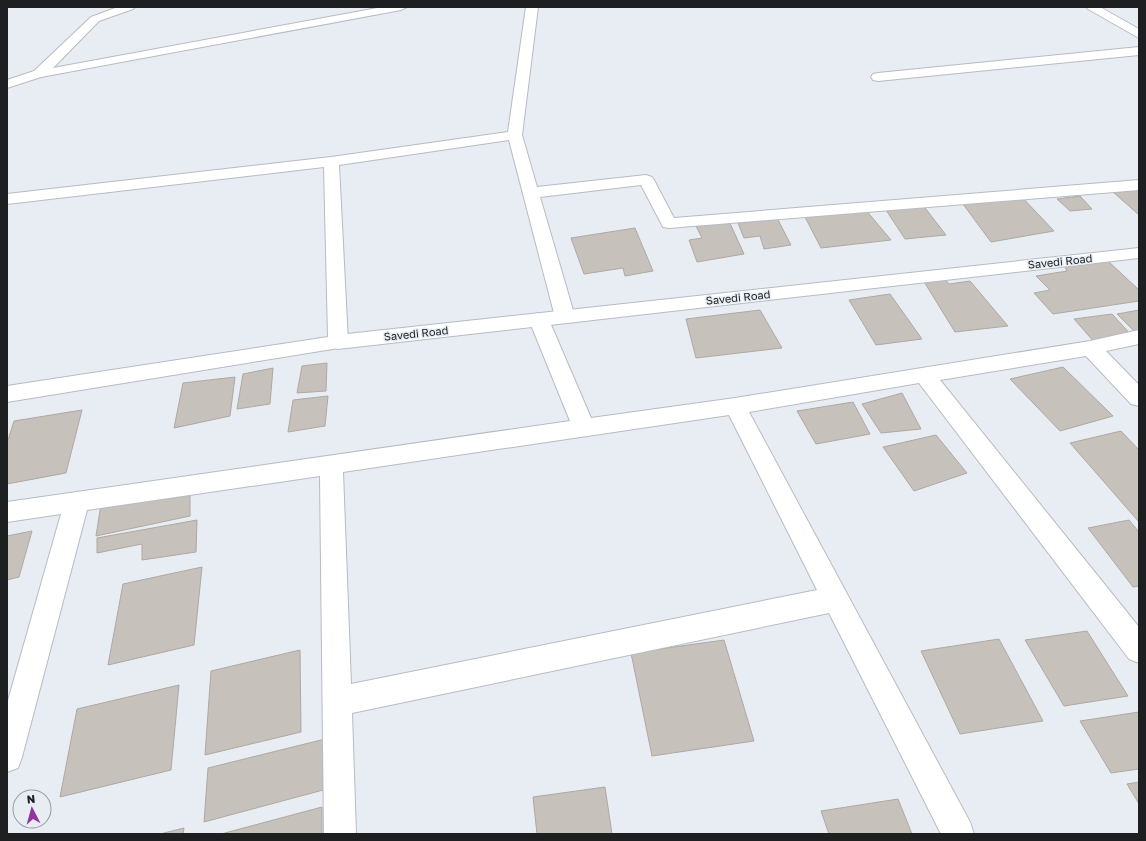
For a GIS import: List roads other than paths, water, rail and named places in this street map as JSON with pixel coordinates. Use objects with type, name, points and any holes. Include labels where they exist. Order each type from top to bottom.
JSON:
[{"type":"street","points":[[39,74],[95,18],[129,7]]},
{"type":"street","points":[[7,84],[39,74],[401,7]]},
{"type":"street","points":[[532,7],[515,135],[565,317]]},
{"type":"street","points":[[1092,7],[1139,34]]},
{"type":"street","points":[[878,77],[1139,51]]},
{"type":"street","points":[[7,199],[331,162],[515,135]]},
{"type":"street","points":[[331,162],[338,342]]},
{"type":"street","points":[[530,193],[646,180],[669,224],[1139,185]]},
{"type":"street","name":"Savedi Road","points":[[7,394],[338,342],[1139,253]]},
{"type":"street","points":[[539,320],[584,428]]},
{"type":"street","points":[[7,512],[735,406],[1090,348],[1139,338]]},
{"type":"street","points":[[1090,348],[1139,398]]},
{"type":"street","points":[[924,375],[1139,649]]},
{"type":"street","points":[[735,406],[958,834]]},
{"type":"street","points":[[331,465],[340,834]]},
{"type":"street","points":[[7,754],[77,502]]},
{"type":"street","points":[[337,701],[835,599]]}]
